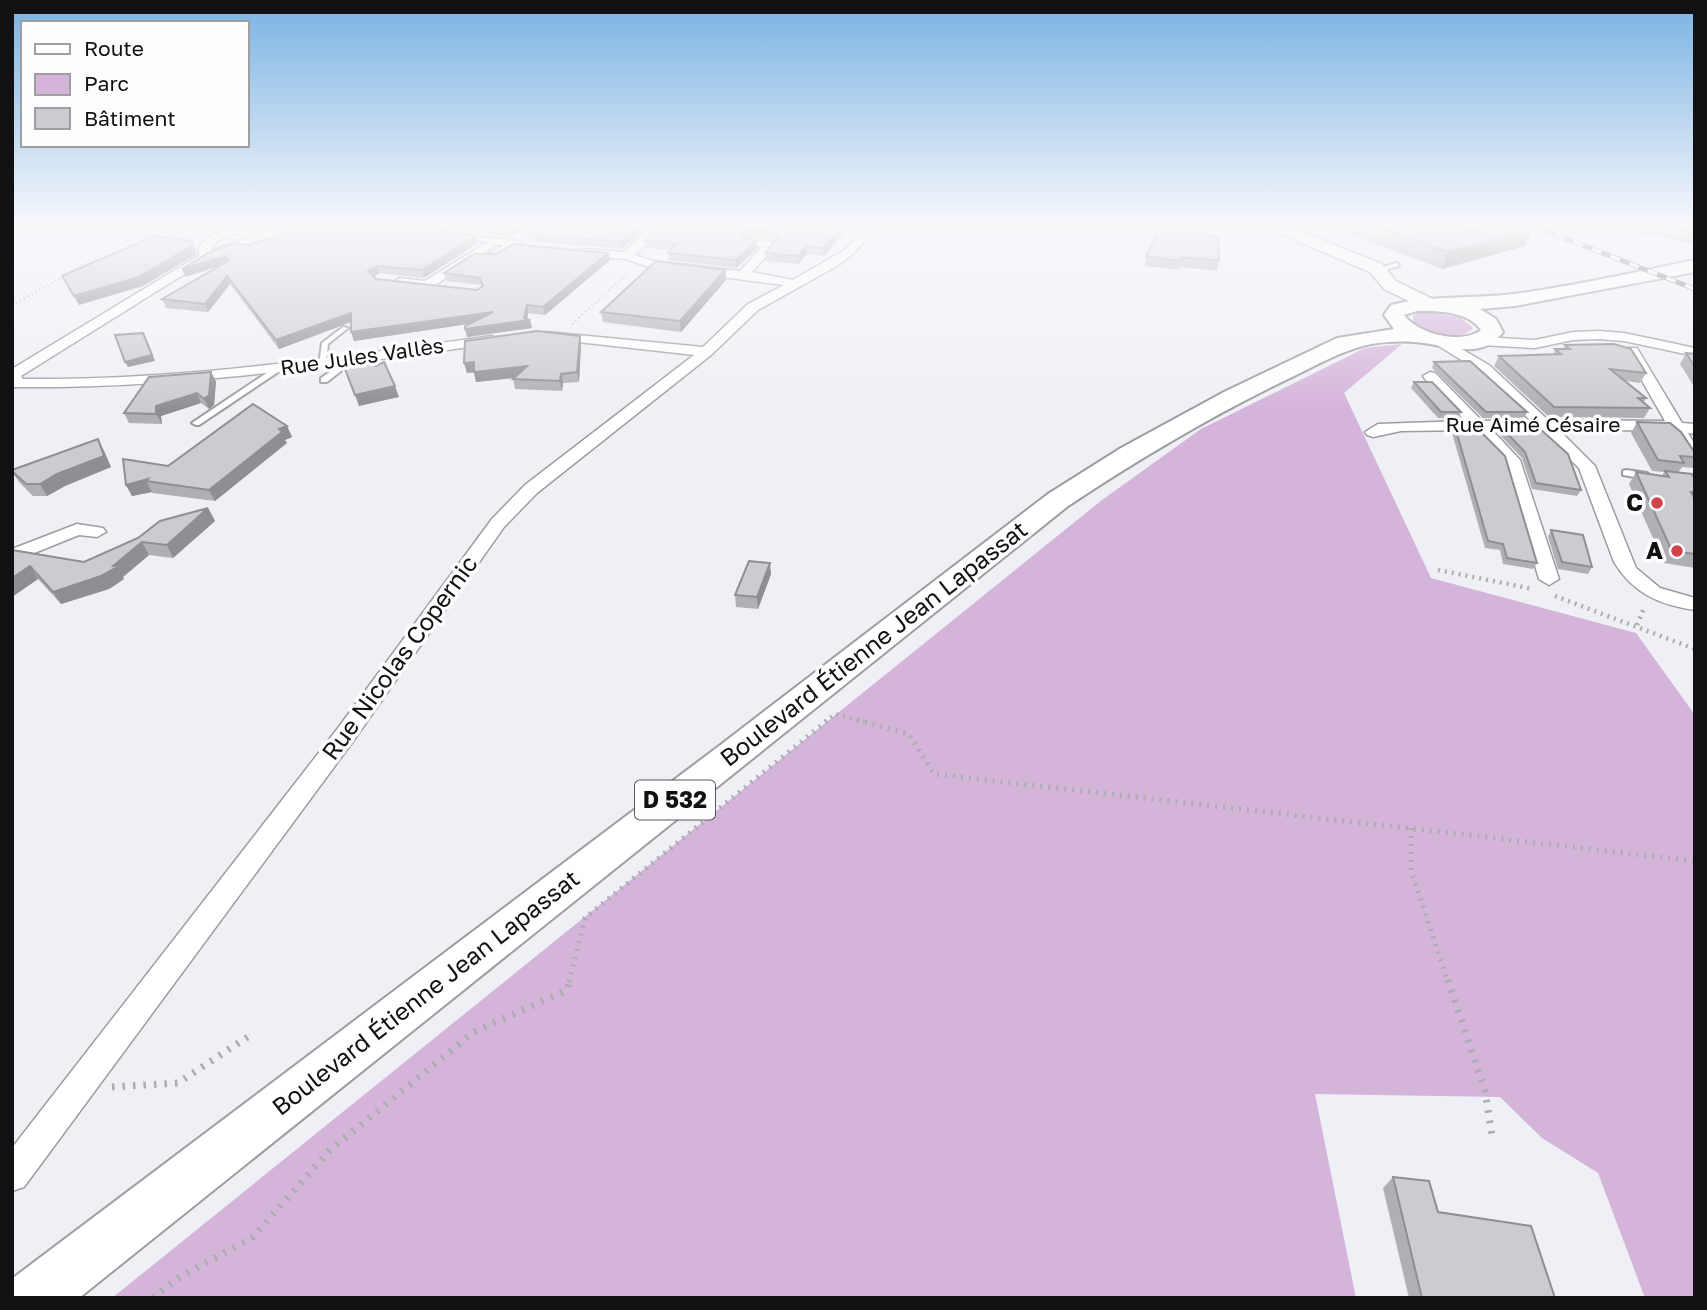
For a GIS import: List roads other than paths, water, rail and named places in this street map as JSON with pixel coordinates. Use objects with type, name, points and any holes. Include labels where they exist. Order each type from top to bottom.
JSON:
[{"type":"main road","points":[[1435,305],[1515,300],[1578,288]]},
{"type":"main road","points":[[1435,305],[1483,332],[1515,300]]},
{"type":"main road","name":"Boulevard Étienne Jean Lapassat","points":[[1345,343],[1350,336],[1396,312],[1435,305]]},
{"type":"main road","points":[[1396,312],[1400,326],[1429,338]]},
{"type":"main road","name":"Boulevard Étienne Jean Lapassat","points":[[33,1298],[1058,500],[1130,453],[1232,397],[1345,343],[1381,336],[1429,338],[1483,332]]},
{"type":"street","points":[[14,382],[13,375],[152,288]]},
{"type":"street","name":"Rue Nicolas Copernic","points":[[12,1175],[346,734],[498,523],[531,489],[706,352],[753,307],[790,288]]},
{"type":"street","points":[[1392,288],[1396,312]]},
{"type":"street","points":[[1398,288],[1435,305]]},
{"type":"street","points":[[1484,368],[1483,332],[1525,344],[1586,335],[1624,337],[1695,352]]},
{"type":"street","points":[[539,334],[706,352]]},
{"type":"street","name":"Rue Jules Vallès","points":[[14,382],[118,383],[322,363],[338,370],[512,337]]},
{"type":"street","points":[[1624,337],[1695,459]]},
{"type":"street","points":[[1429,338],[1484,368],[1587,466],[1623,562],[1631,576],[1652,591],[1672,600],[1695,604]]},
{"type":"street","points":[[1430,376],[1512,460],[1547,586]]},
{"type":"street","name":"Rue Aimé Césaire","points":[[1373,432],[1401,426],[1479,425],[1675,426],[1695,429]]},
{"type":"street","points":[[12,556],[76,529],[97,531]]},
{"type":"lane","points":[[322,363],[324,343],[345,328]]},
{"type":"lane","points":[[196,423],[280,368]]},
{"type":"lane","points":[[324,380],[338,370]]},
{"type":"lane","points":[[1626,473],[1653,477]]},
{"type":"place","name":"C","points":[[1657,503]]},
{"type":"place","name":"A","points":[[1677,551]]}]
